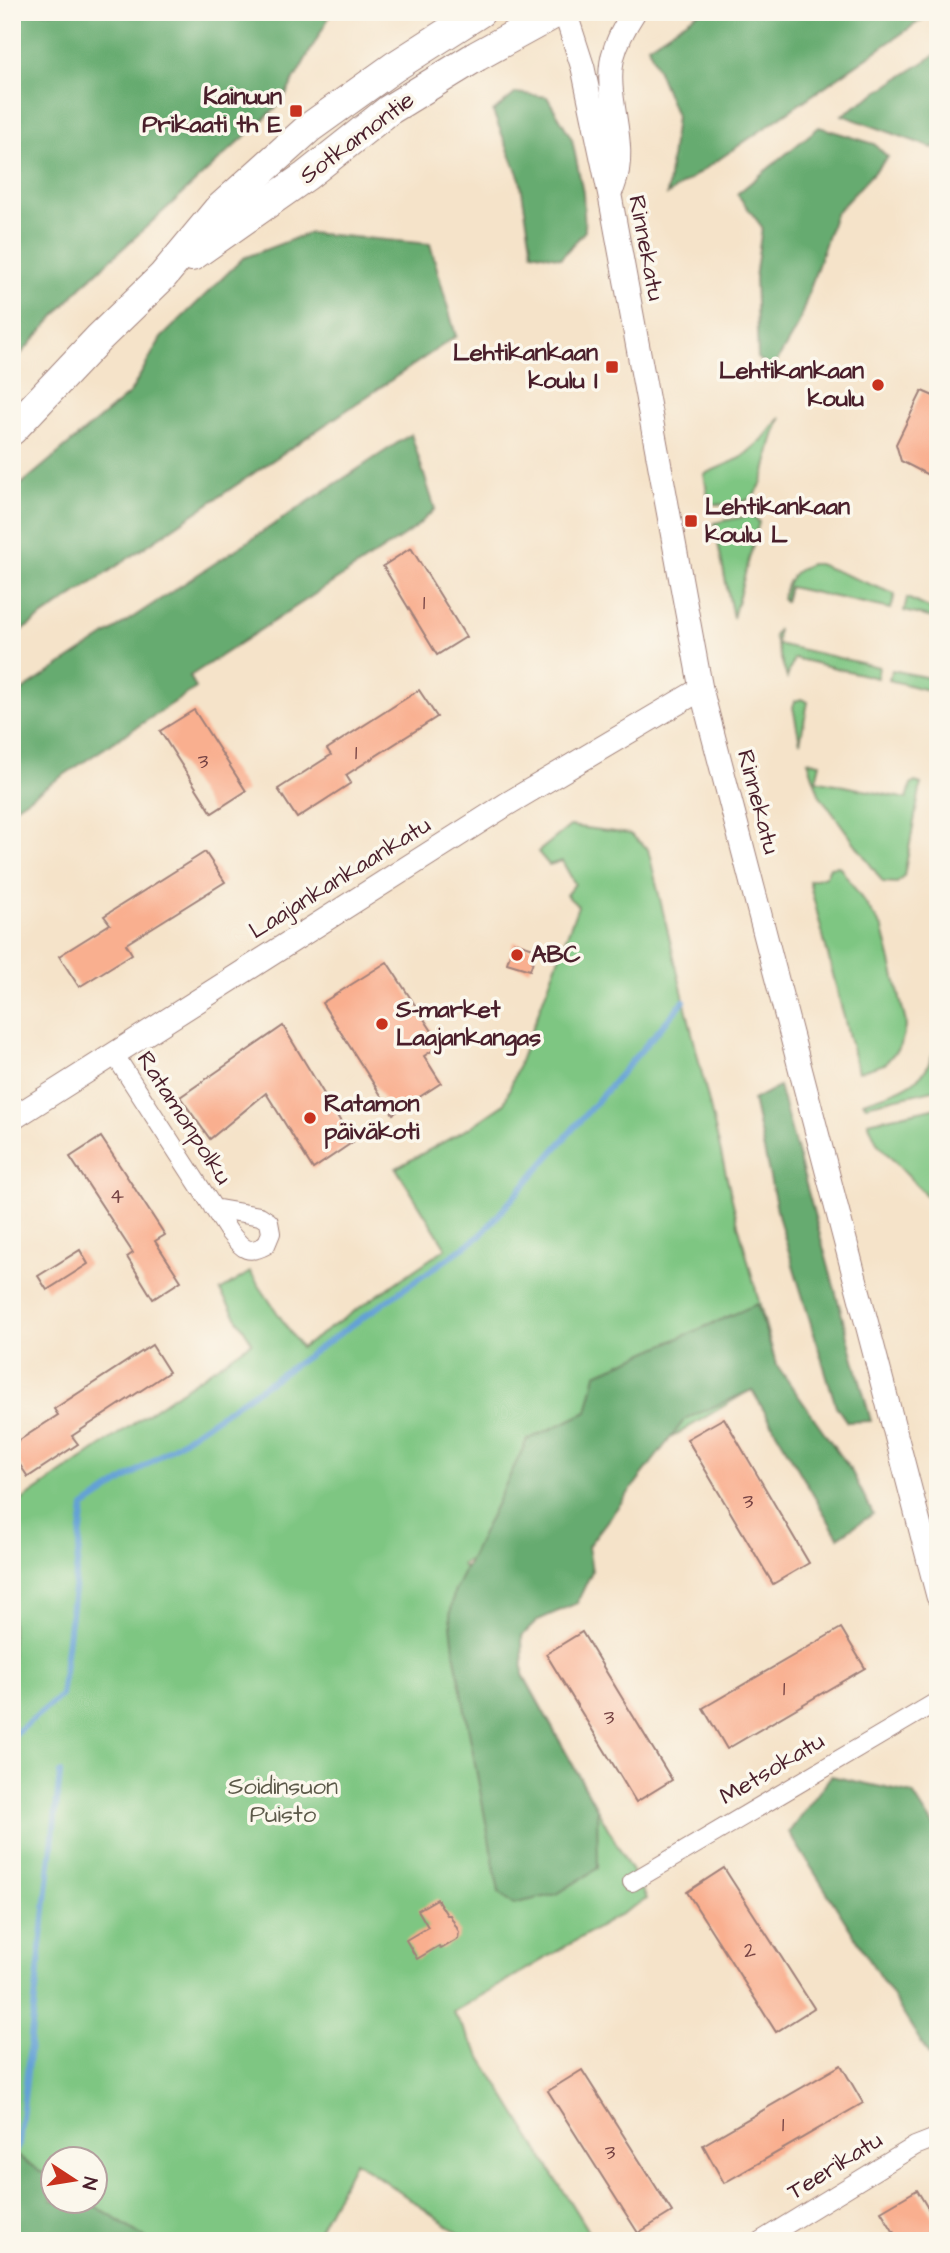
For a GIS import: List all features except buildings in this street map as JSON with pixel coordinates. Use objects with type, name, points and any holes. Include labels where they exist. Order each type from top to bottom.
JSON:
[{"type":"highway","name":"Sotkamontie","points":[[12,430],[99,338],[163,276],[217,211],[321,118],[394,66],[480,12]]},
{"type":"highway","name":"Sotkamontie","points":[[163,276],[295,184],[389,110],[477,56],[557,12]]},
{"type":"street","name":"Rinnekatu","points":[[565,12],[583,68],[610,196],[701,689],[938,1596]]},
{"type":"street","points":[[610,196],[617,178],[619,138],[612,94],[612,59],[621,33],[634,12]]},
{"type":"street","name":"Laajankankaankatu","points":[[12,1119],[550,777],[701,689]]},
{"type":"street","name":"Ratamonpolku","points":[[114,1054],[213,1208]]},
{"type":"street","name":"Metsokatu","points":[[632,1882],[938,1701]]},
{"type":"street","name":"Teerikatu","points":[[760,2241],[915,2146],[938,2137]]},
{"type":"green space","points":[[12,12],[332,12],[281,103],[81,287],[12,364]]},
{"type":"green space","points":[[700,12],[933,12],[667,195],[676,116],[648,46]]},
{"type":"green space","points":[[938,53],[938,144],[933,148],[842,115]]},
{"type":"green space","points":[[516,93],[547,97],[572,139],[583,193],[585,231],[561,258],[532,252],[520,179],[493,112]]},
{"type":"green space","points":[[819,127],[874,144],[888,157],[835,214],[798,325],[772,370],[758,358],[755,278],[762,227],[737,194]]},
{"type":"green space","points":[[309,233],[430,244],[456,336],[12,637],[12,492],[130,393],[161,338],[243,258]]},
{"type":"green space","points":[[781,417],[764,476],[754,494],[738,504],[709,503],[704,474],[741,458],[762,440]]},
{"type":"green space","points":[[411,434],[435,509],[414,529],[190,676],[196,688],[12,809],[12,697]]},
{"type":"green space","points":[[752,515],[759,522],[733,618],[714,523]]},
{"type":"green space","points":[[818,564],[895,594],[891,609],[789,587],[785,602],[782,599],[791,577],[799,569]]},
{"type":"green space","points":[[907,598],[938,612],[938,641],[933,638],[937,619],[904,611]]},
{"type":"green space","points":[[778,629],[777,644],[879,667],[877,678],[794,658],[787,678],[774,636]]},
{"type":"green space","points":[[938,667],[937,708],[933,708],[929,703],[931,691],[889,680],[892,670],[934,679]]},
{"type":"green space","points":[[801,699],[808,702],[800,742],[793,707],[795,701]]},
{"type":"green space","points":[[808,761],[820,763],[816,780],[907,799],[911,785],[915,782],[921,784],[904,876],[897,883],[883,882],[819,794]]},
{"type":"green space","name":"Soidinsuon Puisto","points":[[570,826],[630,834],[648,849],[738,1224],[776,1364],[752,1389],[462,1564],[647,1899],[453,2012],[594,2241],[470,2241],[355,2161],[313,2241],[150,2241],[107,2214],[108,2144],[38,2144],[38,2170],[17,2156],[12,2162],[12,1507],[252,1342],[220,1291],[250,1272],[301,1348],[446,1248],[396,1168],[469,1128],[504,1104],[578,906],[566,895],[575,884],[562,861],[549,865],[538,852]]},
{"type":"green space","points":[[839,866],[883,929],[906,1023],[901,1045],[885,1064],[858,1072],[809,881],[826,876],[830,867]]},
{"type":"green space","points":[[935,1049],[938,1089],[866,1105],[863,1102],[913,1082],[926,1069]]},
{"type":"green space","points":[[779,1086],[871,1421],[847,1422],[836,1406],[779,1219],[753,1100]]},
{"type":"green space","points":[[938,1107],[937,1207],[877,1143],[868,1122]]},
{"type":"green space","points":[[757,1304],[776,1364],[852,1472],[873,1514],[838,1537],[752,1390],[685,1419],[588,1546],[592,1571],[577,1603],[538,1620],[522,1636],[523,1675],[597,1809],[598,1868],[557,1894],[513,1904],[499,1892],[455,1657],[450,1616],[454,1592],[527,1440],[587,1412],[596,1374]]},
{"type":"green space","points":[[831,1776],[913,1794],[938,1833],[938,2069],[789,1832]]},
{"type":"green space","points":[[17,2156],[38,2170],[38,2214],[107,2214],[150,2241],[12,2241],[12,2163]]},
{"type":"waterway","points":[[12,1736],[61,1696],[84,1507],[480,1236],[684,1001]]},
{"type":"waterway","points":[[12,2156],[19,2145],[60,1773]]},
{"type":"place","name":"Kainuun Prikaati th E","points":[[296,111]]},
{"type":"place","name":"Lehtikankaan koulu I","points":[[612,367]]},
{"type":"place","name":"Lehtikankaan koulu","points":[[878,385]]},
{"type":"place","name":"Lehtikankaan koulu L","points":[[691,521]]},
{"type":"place","name":"ABC","points":[[517,955]]},
{"type":"place","name":"S-market Laajankangas","points":[[382,1024]]},
{"type":"place","name":"Ratamon päiväkoti","points":[[310,1118]]}]
